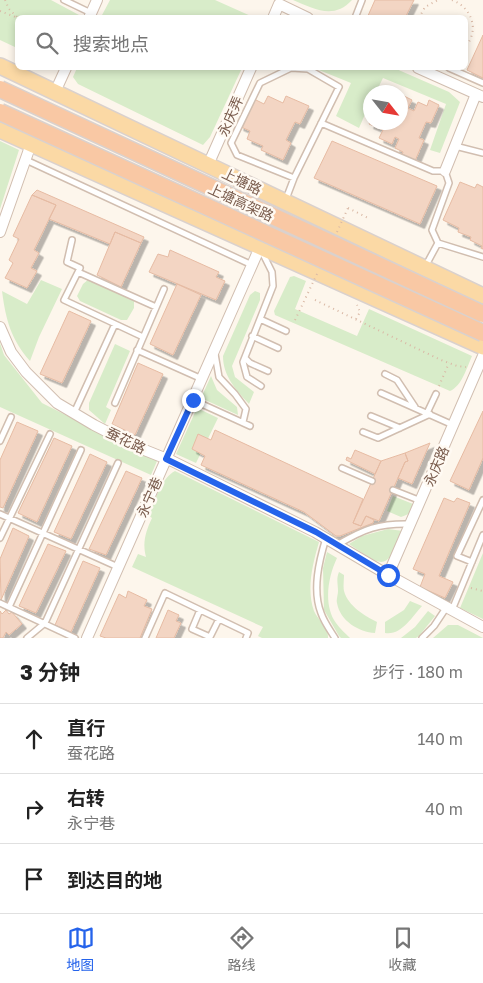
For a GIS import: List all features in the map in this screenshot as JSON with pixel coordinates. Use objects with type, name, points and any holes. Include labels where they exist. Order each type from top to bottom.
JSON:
[{"type":"highway","name":"上塘高架路","points":[[0,89],[483,314]]},
{"type":"highway","name":"上塘高架路","points":[[0,112],[483,332]]},
{"type":"main road","name":"上塘路","points":[[0,66],[483,296]]},
{"type":"main road","points":[[0,130],[483,347]]},
{"type":"street","points":[[90,15],[97,0]]},
{"type":"street","points":[[274,15],[279,4],[302,15]]},
{"type":"street","points":[[55,92],[65,70]]},
{"type":"street","name":"永庆弄","points":[[208,165],[250,70]]},
{"type":"street","points":[[426,70],[480,95],[445,171]]},
{"type":"street","points":[[0,232],[2,218],[31,144]]},
{"type":"street","name":"永宁巷","points":[[87,638],[260,247]]},
{"type":"street","name":"蚕花路","points":[[0,327],[11,352],[26,372],[57,403],[137,447],[166,459],[326,538],[388,575],[483,627]]},
{"type":"street","name":"永庆路","points":[[388,575],[483,356]]},
{"type":"lane","points":[[64,0],[90,15]]},
{"type":"lane","points":[[356,15],[362,0]]},
{"type":"lane","points":[[287,70],[260,83],[231,143],[238,155],[294,178]]},
{"type":"lane","points":[[285,202],[294,178],[339,87],[310,70]]},
{"type":"lane","points":[[454,70],[483,83]]},
{"type":"lane","points":[[321,122],[433,171],[445,171],[449,183],[432,230],[438,243],[483,257]]},
{"type":"lane","points":[[455,146],[483,153]]},
{"type":"lane","points":[[25,160],[252,265]]},
{"type":"lane","points":[[72,240],[67,262],[80,268],[64,300],[143,337]]},
{"type":"lane","points":[[424,268],[438,243]]},
{"type":"lane","points":[[260,247],[272,272],[273,286],[243,362],[247,377],[261,386]]},
{"type":"lane","points":[[78,272],[156,307]]},
{"type":"lane","points":[[115,403],[164,289]]},
{"type":"lane","points":[[260,319],[286,331]]},
{"type":"lane","points":[[74,413],[115,324]]},
{"type":"lane","points":[[252,336],[278,348]]},
{"type":"lane","points":[[138,350],[202,380]]},
{"type":"lane","points":[[215,350],[219,377],[246,409],[243,422]]},
{"type":"lane","points":[[245,358],[250,363],[268,371]]},
{"type":"lane","points":[[385,374],[397,380],[415,407]]},
{"type":"lane","points":[[381,393],[454,425]]},
{"type":"lane","points":[[363,432],[378,438],[429,414],[436,394]]},
{"type":"lane","points":[[193,400],[250,426]]},
{"type":"lane","points":[[370,416],[400,428]]},
{"type":"lane","points":[[0,440],[11,417]]},
{"type":"lane","points":[[0,538],[50,434]]},
{"type":"lane","points":[[9,607],[81,450]]},
{"type":"lane","points":[[27,638],[44,623],[118,463]]},
{"type":"lane","points":[[342,468],[372,481]]},
{"type":"lane","points":[[393,490],[421,501]]},
{"type":"lane","points":[[472,562],[457,556],[483,500]]},
{"type":"lane","points":[[0,514],[118,567]]},
{"type":"lane","points":[[336,545],[371,528],[389,523],[411,524]]},
{"type":"lane","points":[[422,638],[449,609],[463,584],[483,535]]},
{"type":"lane","points":[[326,538],[319,563],[317,588],[320,612],[335,638]]},
{"type":"lane","points":[[145,638],[165,593],[248,633],[246,638]]},
{"type":"lane","points":[[0,603],[75,638]]},
{"type":"lane","points":[[200,610],[192,629],[199,635],[210,637],[219,619]]},
{"type":"path","points":[[5,0],[9,9],[15,15]]},
{"type":"path","points":[[421,15],[425,7],[438,0]]},
{"type":"path","points":[[452,0],[459,2],[471,16],[472,34],[468,42]]},
{"type":"path","points":[[0,11],[15,17]]},
{"type":"path","points":[[348,208],[368,218]]},
{"type":"path","points":[[315,300],[448,363],[478,368]]},
{"type":"path","points":[[356,304],[360,312],[356,320]]},
{"type":"path","points":[[436,394],[448,363]]},
{"type":"path","points":[[463,584],[483,591]]},
{"type":"green space","points":[[0,0],[51,0],[79,15],[15,15],[15,47],[0,40]]},
{"type":"green space","points":[[110,0],[215,0],[249,15],[102,15]]},
{"type":"green space","points":[[293,0],[352,0],[338,10],[324,11]]},
{"type":"green space","points":[[76,70],[241,70],[210,137],[203,145],[78,84],[73,77]]},
{"type":"green space","points":[[319,70],[399,70],[449,92],[460,102],[440,153],[430,150],[446,104],[408,88],[408,85],[400,85],[383,78],[380,85],[363,85],[363,119],[359,128],[336,116],[351,83]]},
{"type":"green space","points":[[0,141],[19,150],[0,209]]},
{"type":"green space","points":[[294,276],[306,281],[295,309],[357,336],[369,309],[472,356],[461,381],[450,391],[275,315],[274,311],[290,277]]},
{"type":"green space","points":[[89,279],[134,300],[134,308],[127,320],[121,320],[80,301],[77,296],[83,284]]},
{"type":"green space","points":[[41,280],[62,289],[39,337],[30,361],[18,345],[10,329],[2,291],[27,304]]},
{"type":"green space","points":[[255,291],[260,293],[260,300],[232,366],[235,377],[254,392],[249,404],[235,388],[228,376],[223,356],[250,295]]},
{"type":"green space","points":[[0,343],[4,355],[42,403],[157,461],[151,475],[0,407]]},
{"type":"green space","points":[[115,344],[130,351],[106,407],[111,410],[105,424],[89,410],[89,403]]},
{"type":"green space","points":[[211,376],[217,390],[237,407],[238,415],[201,398]]},
{"type":"green space","points":[[197,408],[218,418],[196,463],[176,454]]},
{"type":"green space","points":[[175,471],[319,542],[310,585],[314,611],[325,627],[328,638],[262,638],[258,636],[263,627],[132,567],[138,554],[146,557],[145,537],[152,518],[148,515],[162,485],[170,474]]},
{"type":"green space","points":[[393,496],[413,504],[410,513],[401,517],[387,511]]},
{"type":"green space","points":[[388,529],[403,531],[392,554],[387,560],[382,562],[370,558],[349,544],[362,536]]},
{"type":"green space","points":[[327,552],[337,558],[329,582],[329,608],[336,623],[350,638],[341,638],[339,636],[324,610],[323,568]]},
{"type":"green space","points":[[483,553],[483,619],[460,608]]},
{"type":"green space","points":[[339,572],[344,575],[344,591],[349,601],[362,614],[377,622],[375,633],[357,628],[342,615],[337,602],[337,579]]},
{"type":"green space","points":[[410,601],[422,606],[401,629],[396,632],[385,633],[385,622],[404,610]]},
{"type":"green space","points":[[428,611],[435,616],[419,636],[416,638],[401,638],[415,627]]},
{"type":"green space","points":[[448,625],[458,625],[483,638],[433,638]]},
{"type":"building","points":[[375,0],[414,0],[406,15],[368,15]]},
{"type":"building","points":[[483,35],[483,78],[467,70]]},
{"type":"building","points":[[268,96],[283,103],[286,96],[309,106],[300,124],[295,122],[286,140],[291,143],[283,160],[261,150],[263,146],[247,139],[250,131],[239,126],[252,98],[264,104]]},
{"type":"building","points":[[408,98],[412,100],[408,108]]},
{"type":"building","points":[[429,100],[439,105],[431,123],[426,122],[419,138],[424,140],[415,161],[402,155],[403,152],[395,148],[399,139],[395,137],[392,144],[379,138],[383,130],[408,130],[408,108],[414,111],[418,102],[427,106]]},
{"type":"building","points":[[332,141],[437,186],[420,224],[314,178]]},
{"type":"building","points":[[460,182],[475,188],[477,184],[483,187],[483,249],[481,248],[482,246],[470,240],[471,237],[458,232],[459,228],[443,220]]},
{"type":"building","points":[[37,190],[144,237],[141,243],[115,232],[110,244],[49,219],[56,205],[32,195]]},
{"type":"building","points":[[32,195],[56,205],[34,250],[39,253],[31,268],[37,271],[27,288],[5,278],[13,263],[9,260],[19,239],[13,236]]},
{"type":"building","points":[[115,232],[141,243],[121,287],[97,275]]},
{"type":"building","points":[[170,250],[219,272],[216,277],[225,281],[216,300],[149,272],[158,254],[168,257]]},
{"type":"building","points":[[177,284],[201,295],[173,355],[150,344]]},
{"type":"building","points":[[69,311],[91,321],[62,383],[40,374]]},
{"type":"building","points":[[138,363],[163,374],[135,435],[112,424]]},
{"type":"building","points":[[483,411],[483,458],[469,490],[450,481]]},
{"type":"building","points":[[17,422],[38,431],[3,508],[0,507],[0,460]]},
{"type":"building","points":[[215,430],[363,499],[353,523],[361,526],[366,516],[374,520],[373,523],[336,536],[304,512],[201,465],[205,456],[192,449],[198,434],[211,440]]},
{"type":"building","points":[[54,438],[72,446],[37,522],[18,513]]},
{"type":"building","points":[[430,443],[412,484],[398,478],[405,462],[408,461],[405,453]]},
{"type":"building","points":[[355,450],[381,461],[375,474],[346,460],[347,457],[351,459]]},
{"type":"building","points":[[405,453],[408,461],[405,462],[379,521],[366,516],[361,526],[353,523],[381,461]]},
{"type":"building","points":[[90,454],[107,462],[71,539],[54,532]]},
{"type":"building","points":[[126,471],[142,478],[106,555],[89,549]]},
{"type":"building","points":[[444,498],[454,502],[457,498],[470,503],[439,576],[453,582],[445,598],[420,587],[425,574],[413,569]]},
{"type":"building","points":[[13,528],[29,536],[1,600],[0,559]]},
{"type":"building","points":[[48,544],[66,551],[36,613],[19,606]]},
{"type":"building","points":[[83,561],[100,568],[71,632],[55,625]]},
{"type":"building","points":[[128,591],[147,600],[144,606],[152,609],[140,638],[106,638],[100,636],[119,594],[126,598]]},
{"type":"building","points":[[6,610],[9,614],[12,612],[22,624],[9,635],[6,632],[3,638],[0,638],[0,611],[2,614]]},
{"type":"building","points":[[168,610],[179,615],[176,621],[181,623],[174,638],[156,638]]},
{"type":"route","points":[[193,400],[166,459],[316,532],[388,575]]}]
